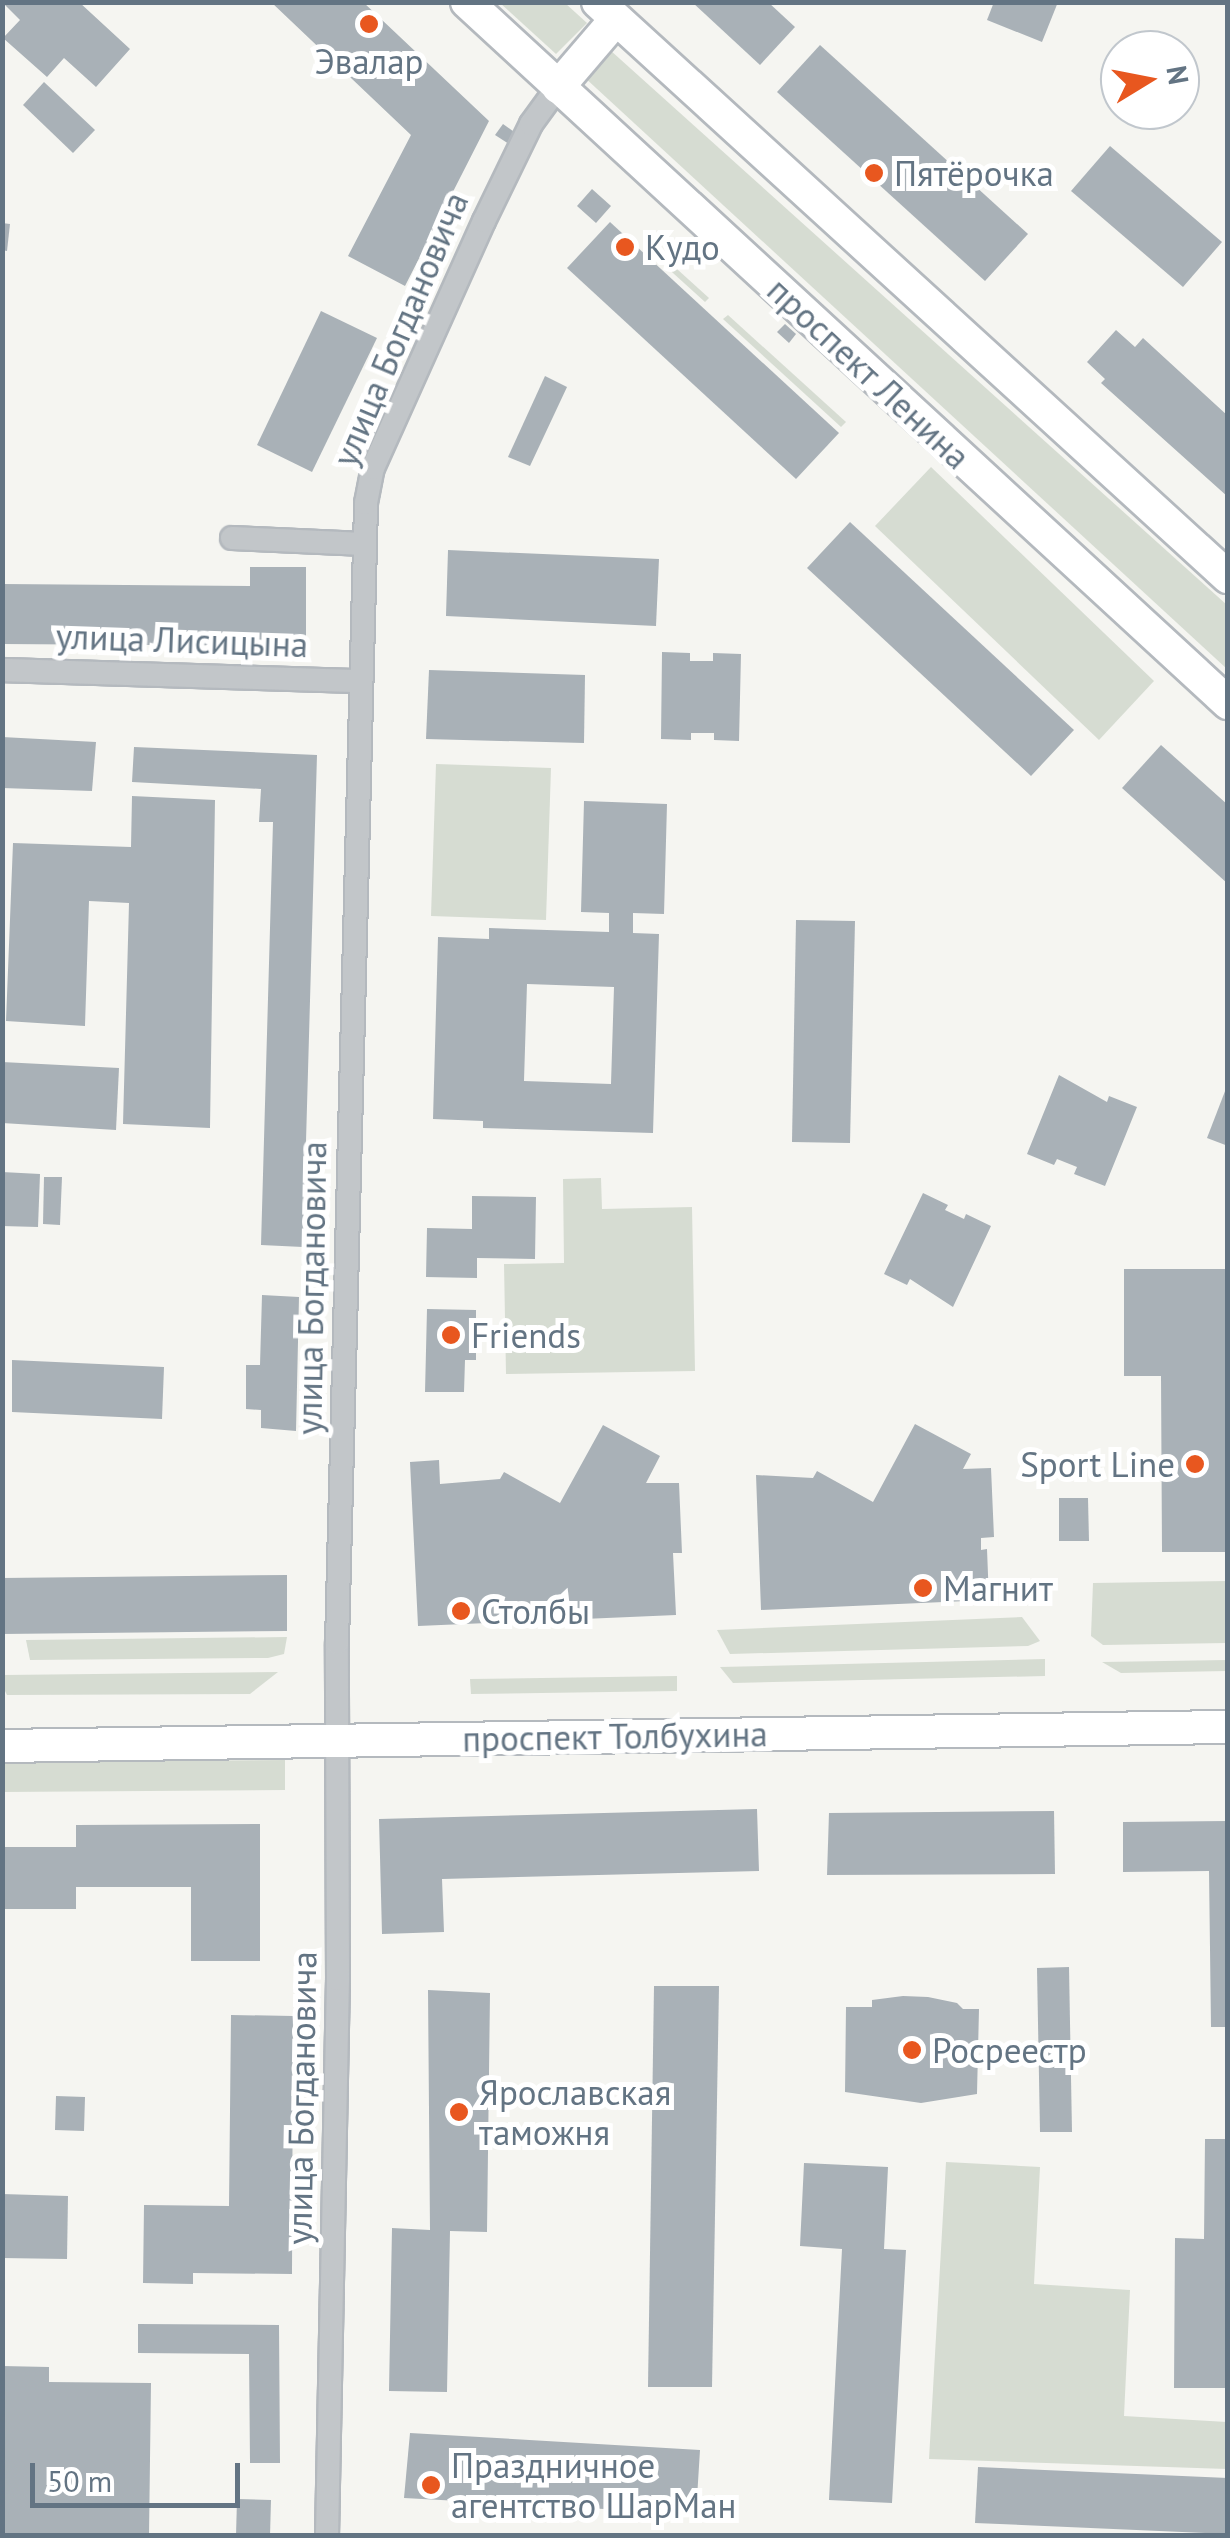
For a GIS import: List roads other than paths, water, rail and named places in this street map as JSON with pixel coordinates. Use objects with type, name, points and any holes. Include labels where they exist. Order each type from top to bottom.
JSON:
[{"type":"main road","name":"проспект Ленина","points":[[467,2],[1228,704]]},
{"type":"main road","points":[[558,87],[607,11],[1228,577]]},
{"type":"main road","name":"проспект Толбухина","points":[[2,1746],[1228,1727]]},
{"type":"street","name":"улица Богдановича","points":[[327,2536],[340,1740],[336,1643],[364,544],[373,468],[531,124],[558,87]]},
{"type":"street","points":[[232,538],[364,544]]},
{"type":"street","name":"улица Лисицына","points":[[2,670],[360,681]]},
{"type":"place","name":"Эвалар","points":[[369,24]]},
{"type":"place","name":"Пятёрочка","points":[[874,173]]},
{"type":"place","name":"Кудо","points":[[625,247]]},
{"type":"place","name":"Friends","points":[[451,1335]]},
{"type":"place","name":"Sport Line","points":[[1195,1464]]},
{"type":"place","name":"Магнит","points":[[923,1588]]},
{"type":"place","name":"Столбы","points":[[461,1611]]},
{"type":"place","name":"Росреестр","points":[[912,2050]]},
{"type":"place","name":"Ярославская таможня","points":[[459,2112]]},
{"type":"place","name":"Праздничное агентство ШарМан","points":[[431,2485]]}]
